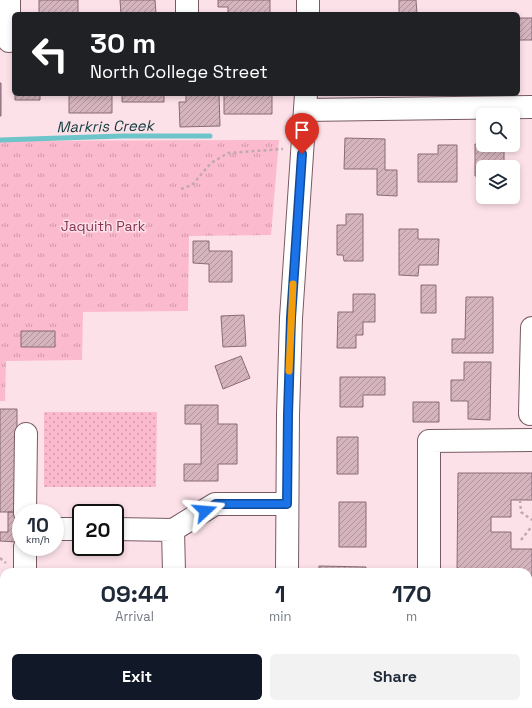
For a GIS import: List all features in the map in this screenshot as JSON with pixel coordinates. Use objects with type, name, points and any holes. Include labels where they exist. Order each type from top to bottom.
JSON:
[{"type":"main road","points":[[8,41],[9,0]]},
{"type":"main road","points":[[187,0],[187,12]]},
{"type":"main road","points":[[308,0],[308,12]]},
{"type":"main road","points":[[287,568],[288,414],[291,318],[305,102],[532,108]]},
{"type":"main road","points":[[530,414],[532,328]]},
{"type":"main road","points":[[25,504],[26,434]]},
{"type":"main road","points":[[429,568],[428,441],[532,440]]},
{"type":"main road","points":[[124,529],[173,530],[216,504],[287,504]]},
{"type":"main road","points":[[173,530],[174,568]]},
{"type":"main road","points":[[25,556],[25,568]]},
{"type":"path","points":[[182,189],[192,185],[211,163],[228,153],[283,149]]},
{"type":"path","points":[[520,500],[521,512],[532,520]]},
{"type":"path","points":[[521,540],[532,526]]},
{"type":"green space","name":"Jaquith Park","points":[[279,140],[271,235],[189,236],[188,311],[83,312],[82,360],[6,361],[5,401],[0,401],[0,141]]},
{"type":"green space","points":[[44,412],[157,412],[156,487],[44,487]]},
{"type":"building","points":[[39,0],[78,0],[78,12],[39,12]]},
{"type":"building","points":[[120,0],[155,0],[156,12],[121,12]]},
{"type":"building","points":[[218,0],[270,0],[270,12],[228,12],[228,7],[218,7]]},
{"type":"building","points":[[399,0],[416,0],[417,12],[399,12]]},
{"type":"building","points":[[520,18],[532,18],[532,40],[520,40]]},
{"type":"building","points":[[1,83],[1,116],[0,116]]},
{"type":"building","points":[[15,96],[40,96],[40,100],[15,100]]},
{"type":"building","points":[[69,96],[112,96],[112,113],[69,113]]},
{"type":"building","points":[[122,96],[164,96],[164,102],[122,102]]},
{"type":"building","points":[[186,96],[219,96],[220,126],[180,127],[179,102],[186,102]]},
{"type":"building","points":[[224,96],[272,96],[272,114],[224,114]]},
{"type":"building","points":[[345,138],[385,139],[385,170],[397,170],[397,196],[377,195],[377,169],[344,169]]},
{"type":"building","points":[[475,144],[476,152],[504,152],[504,160],[476,160],[475,176]]},
{"type":"building","points":[[438,145],[457,145],[457,182],[418,182],[418,154],[438,154]]},
{"type":"building","points":[[346,214],[363,214],[363,261],[344,261],[343,255],[337,255],[337,225],[346,225]]},
{"type":"building","points":[[399,229],[418,229],[418,239],[439,239],[438,265],[419,265],[418,276],[399,275]]},
{"type":"building","points":[[193,241],[209,241],[209,251],[232,251],[232,282],[209,282],[209,264],[193,263]]},
{"type":"building","points":[[421,285],[436,285],[436,313],[421,313]]},
{"type":"building","points":[[353,294],[375,294],[375,322],[363,322],[363,335],[356,335],[356,348],[337,348],[338,312],[353,312]]},
{"type":"building","points":[[466,297],[493,297],[493,353],[452,353],[452,339],[465,339]]},
{"type":"building","points":[[244,315],[246,346],[223,347],[221,316]]},
{"type":"building","points":[[21,331],[55,331],[55,347],[21,347]]},
{"type":"building","points":[[241,356],[250,378],[223,389],[215,366]]},
{"type":"building","points":[[464,362],[491,362],[490,420],[468,419],[468,401],[451,401],[451,380],[464,380]]},
{"type":"building","points":[[340,377],[385,377],[385,395],[363,395],[363,407],[340,407]]},
{"type":"building","points":[[413,402],[439,402],[439,422],[413,422]]},
{"type":"building","points":[[185,405],[218,405],[218,424],[237,424],[237,464],[218,464],[218,481],[184,481],[184,464],[201,464],[201,424],[185,424]]},
{"type":"building","points":[[0,409],[17,409],[17,504],[12,504],[12,512],[0,512]]},
{"type":"building","points":[[337,437],[358,437],[358,474],[337,474]]},
{"type":"building","points":[[458,473],[532,473],[532,500],[511,500],[511,517],[491,517],[491,532],[511,532],[511,549],[532,549],[532,568],[457,568]]},
{"type":"building","points":[[339,502],[366,502],[366,547],[339,547]]},
{"type":"building","points":[[8,512],[12,512],[12,542],[0,541],[0,532],[8,532]]},
{"type":"building","points":[[319,566],[366,567],[366,568],[319,568]]},
{"type":"waterway","name":"Markris Creek","points":[[0,140],[122,136],[210,136]]},
{"type":"slow traffic","points":[[289,371],[293,284]]},
{"type":"route","points":[[205,511],[216,504],[287,504],[291,318],[302,154]]}]
